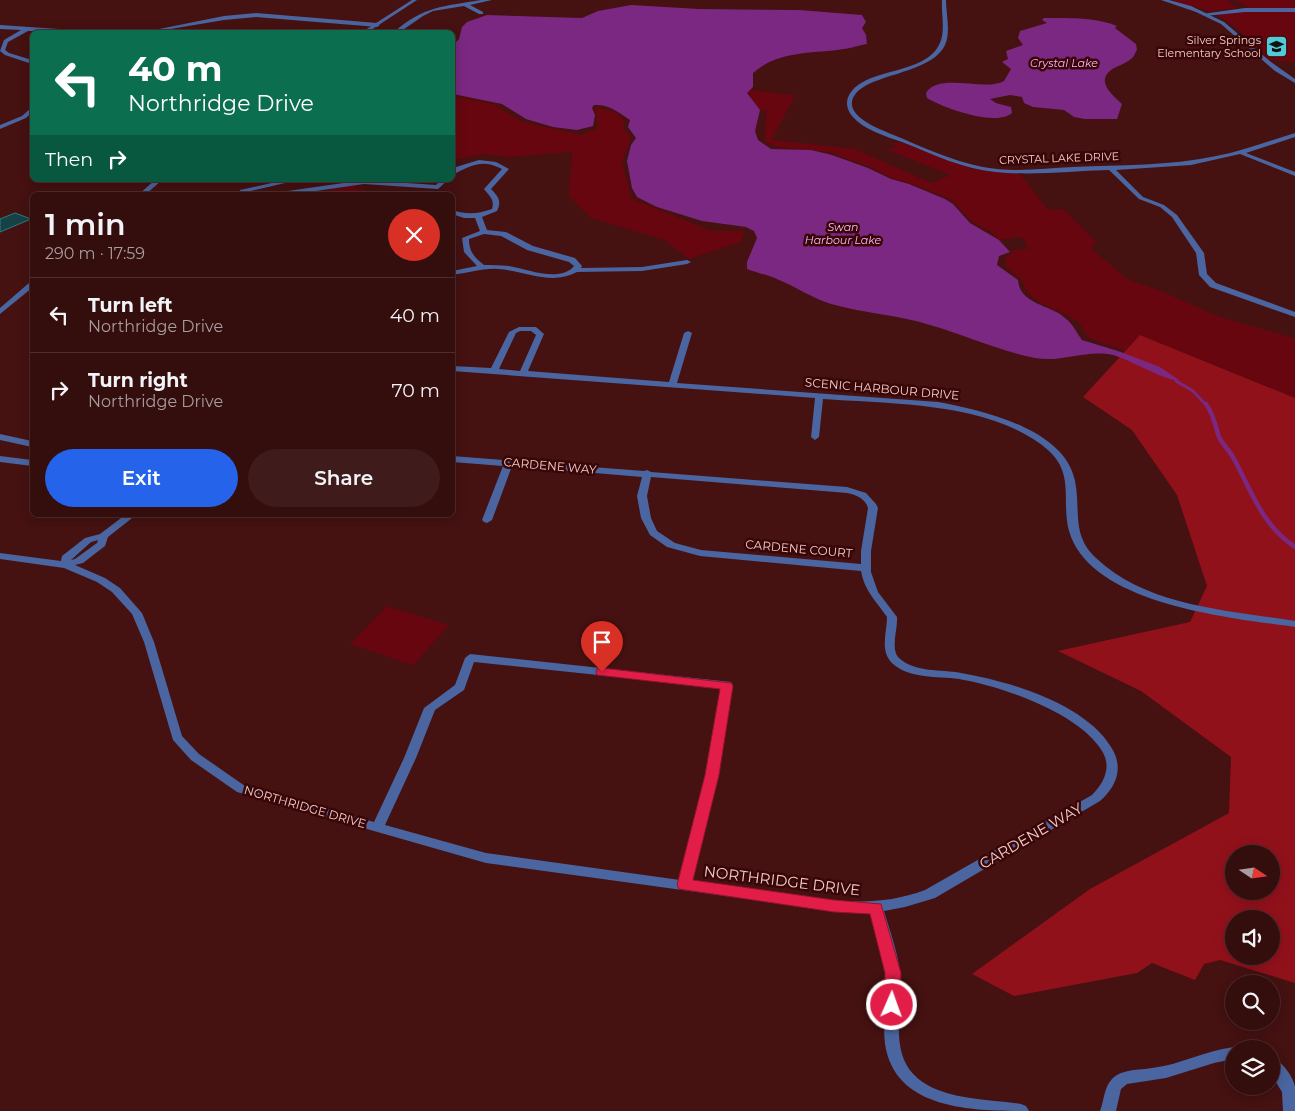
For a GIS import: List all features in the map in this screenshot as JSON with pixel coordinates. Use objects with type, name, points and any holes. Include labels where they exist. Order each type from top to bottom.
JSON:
[{"type":"street","points":[[369,30],[415,0]]},
{"type":"street","points":[[399,30],[426,12],[490,0]]},
{"type":"street","name":"CRYSTAL LAKE DRIVE","points":[[944,0],[943,42],[940,49],[923,62],[857,89],[851,96],[849,103],[854,115],[877,130],[965,164],[986,169],[1023,171],[1193,162],[1239,152],[1295,135]]},
{"type":"street","points":[[1163,0],[1205,14],[1229,27],[1266,64],[1295,82]]},
{"type":"street","points":[[464,4],[481,13]]},
{"type":"street","points":[[1205,14],[1245,10],[1295,10]]},
{"type":"street","points":[[159,30],[235,17],[274,15],[302,18],[316,22],[374,27]]},
{"type":"street","points":[[0,27],[43,30]]},
{"type":"street","points":[[27,29],[6,41],[2,50],[7,54],[30,61]]},
{"type":"street","points":[[0,127],[24,117],[30,112]]},
{"type":"street","points":[[1239,152],[1295,174]]},
{"type":"street","points":[[455,172],[469,163],[486,162],[501,165],[506,169],[487,189],[495,197],[497,204],[495,210],[478,216],[464,216],[455,213]]},
{"type":"street","points":[[1110,167],[1141,198],[1162,206],[1175,216],[1200,253],[1203,275],[1213,285],[1295,315]]},
{"type":"street","points":[[145,192],[157,182]]},
{"type":"street","points":[[242,192],[251,188],[284,182]]},
{"type":"street","points":[[293,192],[343,184],[385,182],[438,187],[444,182]]},
{"type":"street","points":[[438,187],[440,192]]},
{"type":"street","points":[[478,216],[484,232]]},
{"type":"street","points":[[483,268],[472,259],[465,247],[466,238],[484,232],[503,234],[530,248],[572,260],[578,266],[576,270]]},
{"type":"street","points":[[455,273],[483,268],[511,268],[554,277],[576,270],[642,269],[686,262]]},
{"type":"street","points":[[0,312],[30,287]]},
{"type":"street","points":[[493,372],[513,332],[525,328],[533,329],[540,334],[524,374]]},
{"type":"street","points":[[672,385],[688,333]]},
{"type":"street","name":"SCENIC HARBOUR DRIVE","points":[[455,368],[819,396],[956,408],[977,412],[1009,423],[1038,440],[1050,449],[1066,468],[1070,482],[1071,525],[1076,538],[1092,560],[1110,574],[1132,587],[1169,601],[1295,624]]},
{"type":"street","points":[[815,436],[819,396]]},
{"type":"street","points":[[0,437],[30,444]]},
{"type":"street","points":[[0,459],[30,463]]},
{"type":"street","name":"CARDENE WAY","points":[[455,459],[647,473]]},
{"type":"street","points":[[487,520],[509,463]]},
{"type":"street","name":"CARDENE COURT","points":[[647,473],[847,490],[859,493],[869,499],[873,508],[866,568],[700,553],[671,545],[653,533],[646,518],[642,496],[647,473]]},
{"type":"street","points":[[66,565],[79,561],[102,544],[103,536],[128,517]]},
{"type":"street","name":"NORTHRIDGE DRIVE","points":[[0,556],[66,565],[109,585],[130,604],[137,613],[149,642],[172,726],[180,742],[195,757],[240,789],[486,858],[834,906],[876,908]]},
{"type":"street","name":"CARDENE WAY","points":[[866,568],[867,579],[872,591],[892,617],[889,652],[897,662],[913,670],[960,676],[1011,688],[1066,713],[1092,731],[1104,745],[1112,762],[1113,774],[1105,791],[1096,798],[930,894],[907,903],[876,908]]},
{"type":"street","name":"NORTHRIDGE DRIVE","points":[[377,828],[410,758],[430,708],[460,687],[470,658],[727,686],[712,775],[685,885]]},
{"type":"street","points":[[876,908],[893,973],[892,1053],[908,1081],[940,1097],[1021,1111]]},
{"type":"street","points":[[1108,1111],[1114,1088],[1118,1082],[1127,1078],[1180,1069],[1217,1054],[1225,1054]]},
{"type":"street","points":[[1280,1072],[1292,1097],[1291,1111]]},
{"type":"shaded area","points":[[1171,0],[1226,0],[1238,8],[1209,11]]},
{"type":"shaded area","points":[[1234,0],[1295,0],[1295,9],[1249,8]]},
{"type":"shaded area","name":"Silver Springs Elementary School","points":[[1242,11],[1295,12],[1295,62],[1269,60],[1238,29],[1217,15]]},
{"type":"shaded area","points":[[749,90],[795,95],[772,140],[855,149],[931,183],[951,175],[887,150],[897,147],[891,143],[903,143],[973,169],[1020,174],[1048,210],[1063,209],[1096,241],[1091,248],[1127,279],[1156,289],[1220,317],[1295,338],[1295,398],[1141,335],[1125,351],[1089,337],[1080,324],[1073,319],[1038,301],[1025,289],[1023,281],[1006,267],[1005,257],[1013,253],[1009,251],[1028,249],[1024,240],[1020,237],[999,240],[993,233],[972,222],[952,200],[915,185],[894,179],[870,167],[829,152],[777,147],[765,141],[766,111],[760,110],[749,96]]},
{"type":"shaded area","points":[[455,96],[493,104],[523,122],[581,135],[598,128],[595,107],[615,112],[625,121],[623,127],[631,138],[622,162],[632,199],[712,231],[745,231],[741,242],[689,259],[664,240],[591,218],[569,196],[572,152],[508,157],[484,154],[455,160]]},
{"type":"shaded area","points":[[355,185],[356,189],[364,189],[369,192],[327,192],[330,191],[329,189]]},
{"type":"shaded area","points":[[1140,335],[1295,398],[1295,983],[1280,978],[1280,975],[1269,975],[1236,965],[1280,965],[1280,910],[1225,910],[1225,962],[1220,960],[1204,964],[1195,980],[1152,963],[1137,973],[1014,996],[972,974],[1090,889],[1229,813],[1231,757],[1141,691],[1058,651],[1190,622],[1207,586],[1177,495],[1132,430],[1083,397]]},
{"type":"shaded area","points":[[387,606],[449,625],[413,665],[350,644]]},
{"type":"water","name":"Swan Harbour Lake","points":[[631,5],[699,9],[799,10],[862,15],[866,22],[862,28],[866,35],[867,44],[844,49],[796,54],[774,60],[753,73],[753,87],[747,93],[760,110],[755,131],[758,140],[771,149],[811,150],[832,155],[945,199],[953,204],[970,223],[999,240],[1010,252],[999,256],[997,265],[1018,280],[1024,295],[1059,313],[1068,320],[1082,340],[1160,367],[1179,380],[1167,378],[1113,355],[1093,354],[1055,359],[1035,358],[918,322],[824,302],[775,278],[747,269],[747,262],[757,238],[754,231],[746,227],[702,221],[657,207],[637,197],[632,188],[627,161],[631,145],[636,138],[628,127],[630,120],[613,109],[594,105],[592,108],[595,115],[593,126],[577,130],[553,127],[526,119],[502,104],[455,94],[455,43],[459,39],[462,27],[467,22],[487,15],[582,18],[598,11]]},
{"type":"water","name":"Crystal Lake","points":[[1044,18],[1081,19],[1109,23],[1117,26],[1115,28],[1136,44],[1137,50],[1133,57],[1111,70],[1105,79],[1105,84],[1111,93],[1122,104],[1117,119],[1074,117],[1064,110],[1033,107],[1024,103],[1022,97],[1010,95],[990,99],[996,103],[1011,107],[1012,113],[1004,117],[982,117],[945,107],[927,98],[926,93],[932,87],[941,84],[986,85],[1004,81],[1011,69],[1002,62],[1008,59],[1006,51],[1023,45],[1018,38],[1020,31],[1047,23],[1042,20]]},
{"type":"building","points":[[15,213],[30,219],[0,232],[0,219]]},
{"type":"waterway","points":[[1176,381],[1193,391],[1207,406]]},
{"type":"waterway","points":[[1206,404],[1213,416],[1222,443],[1232,456],[1259,507],[1274,529],[1295,547]]},
{"type":"place","name":"Silver Springs Elementary School","points":[[1277,46]]},
{"type":"route","points":[[602,672],[727,686],[712,775],[685,885],[834,906],[876,908],[893,973],[892,1005]]}]
